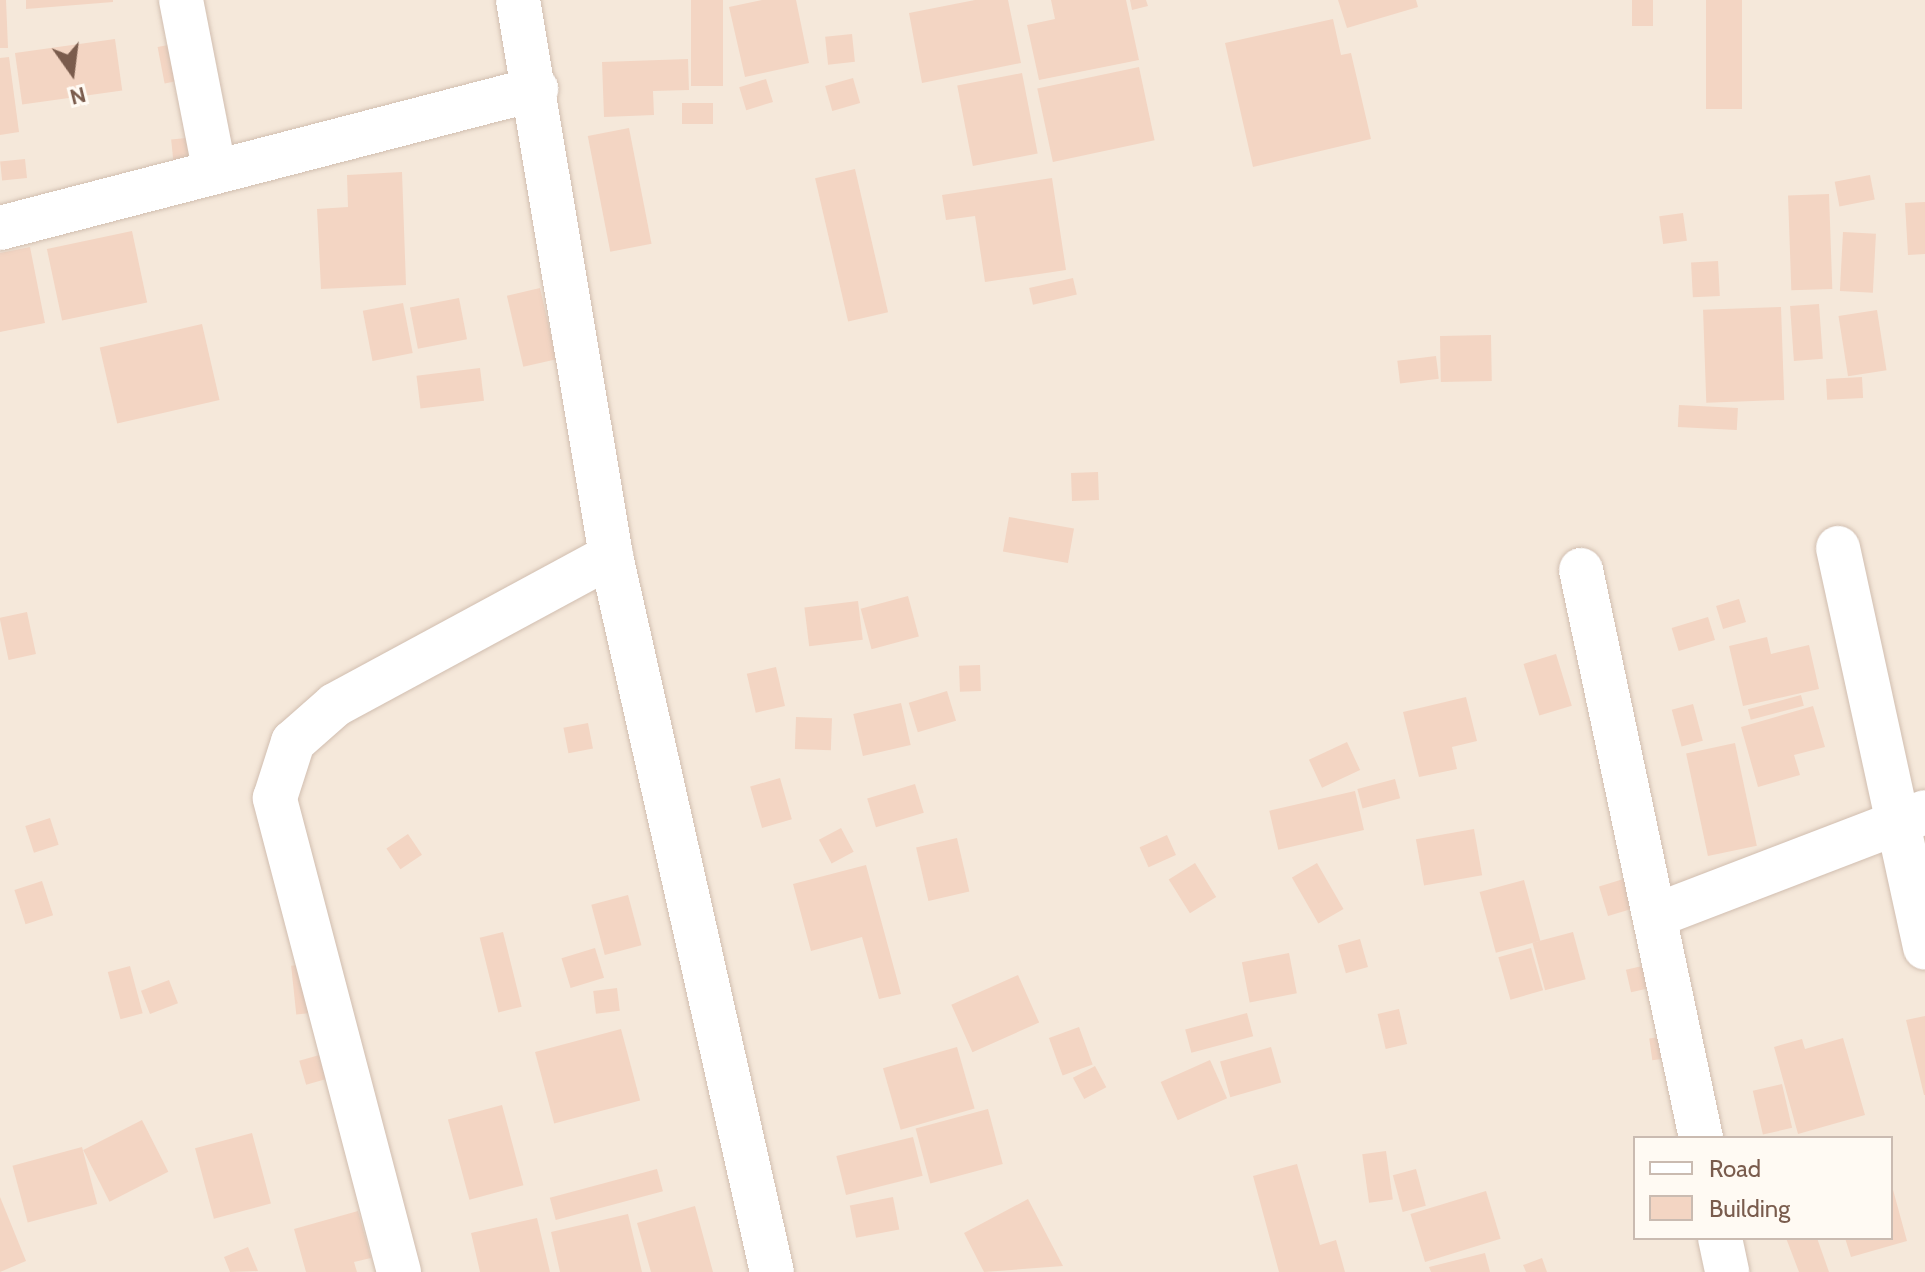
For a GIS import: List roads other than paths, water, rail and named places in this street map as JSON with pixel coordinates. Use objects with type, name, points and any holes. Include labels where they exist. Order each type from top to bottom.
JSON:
[{"type":"street","points":[[181,0],[214,168]]},
{"type":"street","points":[[518,0],[536,89],[611,556],[772,1272]]},
{"type":"street","points":[[0,228],[214,168],[536,89]]},
{"type":"street","points":[[1838,548],[1912,817],[1925,948]]},
{"type":"street","points":[[399,1272],[275,798],[293,742],[335,705],[611,556]]},
{"type":"street","points":[[1581,570],[1657,915],[1701,1136]]},
{"type":"street","points":[[1657,915],[1912,817]]},
{"type":"street","points":[[1720,1240],[1727,1272]]}]
